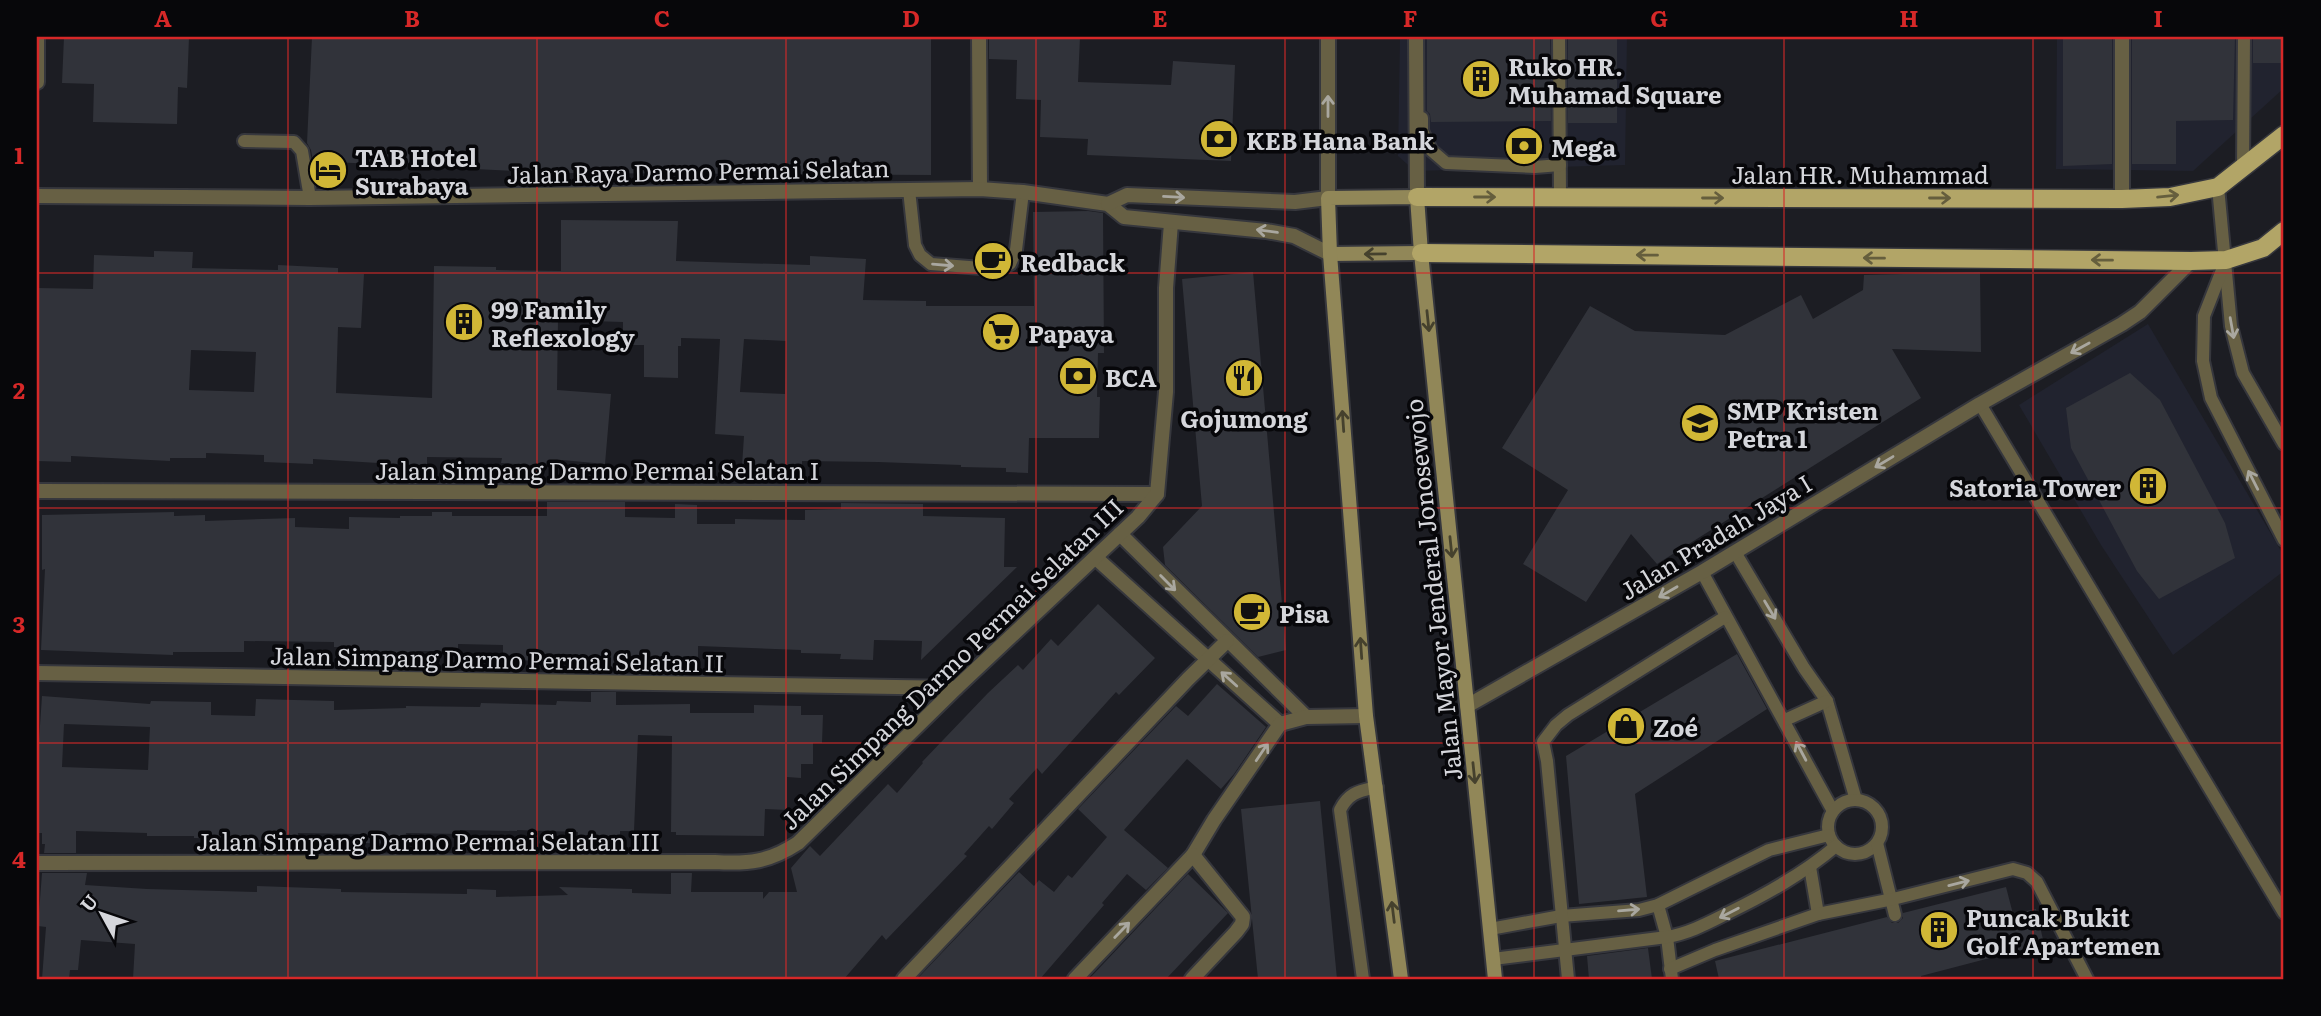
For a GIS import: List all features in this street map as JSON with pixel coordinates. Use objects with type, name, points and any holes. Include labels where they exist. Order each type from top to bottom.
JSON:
[{"type":"main road","name":"Jalan HR. Muhammad","points":[[1417,197],[2170,197],[2218,187],[2284,135]]},
{"type":"main road","points":[[1401,979],[1366,716],[1330,254],[1328,198],[1417,197]]},
{"type":"main road","name":"Jalan Mayor Jenderal Jonosewojo","points":[[1417,197],[1420,253],[1495,979]]},
{"type":"main road","points":[[1330,254],[2191,261],[2226,260],[2263,248],[2284,231]]},
{"type":"street","points":[[37,37],[37,82]]},
{"type":"street","points":[[979,37],[980,189]]},
{"type":"street","points":[[1328,37],[1328,198]]},
{"type":"street","points":[[1416,37],[1417,197]]},
{"type":"street","points":[[2122,37],[2122,199]]},
{"type":"street","name":"Jalan Raya Darmo Permai Selatan","points":[[37,197],[310,198],[980,189],[1108,204],[1124,217],[1294,236],[1330,254]]},
{"type":"street","name":"Jalan Raya Darmo Permai Selatan","points":[[1108,204],[1127,195],[1295,202],[1328,198]]},
{"type":"street","name":"Jalan Simpang Darmo Permai Selatan III","points":[[37,863],[748,863],[779,855],[798,843],[956,688],[1096,558],[1138,517],[1157,494],[1166,392],[1166,288],[1171,223]]},
{"type":"street","name":"Jalan Pradah Jaya I","points":[[1467,706],[1702,572],[1980,404],[2131,318],[2191,261]]},
{"type":"street","name":"Jalan Simpang Darmo Permai Selatan I","points":[[37,491],[1157,494]]},
{"type":"street","points":[[1120,534],[1306,717]]},
{"type":"street","points":[[1096,558],[1280,724]]},
{"type":"street","points":[[904,979],[1227,641]]},
{"type":"street","name":"Jalan Simpang Darmo Permai Selatan II","points":[[37,673],[956,688]]},
{"type":"street","points":[[1075,979],[1193,855],[1280,724],[1306,717],[1366,716]]},
{"type":"street","points":[[1192,979],[1236,932],[1243,917],[1193,855]]},
{"type":"lane","points":[[1422,37],[1422,131],[1431,150],[1446,163],[1535,167],[1559,165]]},
{"type":"lane","points":[[1559,37],[1560,197]]},
{"type":"lane","points":[[2243,169],[2244,37]]},
{"type":"lane","points":[[244,141],[294,142],[302,151],[310,198]]},
{"type":"lane","points":[[2218,187],[2231,326],[2243,373],[2284,444]]},
{"type":"lane","points":[[909,190],[915,245],[920,255],[931,264],[994,269],[1010,264],[1016,250],[1023,192]]},
{"type":"lane","points":[[2226,260],[2204,316],[2203,361],[2211,398],[2280,521],[2284,540]]},
{"type":"lane","points":[[1980,404],[2284,913]]},
{"type":"lane","points":[[1735,552],[1804,668],[1827,701],[1856,800]]},
{"type":"lane","points":[[1702,572],[1724,617],[1785,720],[1833,811]]},
{"type":"lane","points":[[1568,979],[1543,742],[1568,715],[1724,617]]},
{"type":"lane","points":[[1785,720],[1827,701]]},
{"type":"lane","points":[[1363,979],[1340,810],[1345,799],[1353,793],[1377,787]]},
{"type":"lane","points":[[1856,800],[1868,803],[1878,812],[1882,825],[1877,843],[1868,851],[1848,853],[1833,841],[1828,825],[1833,811],[1843,803],[1856,800]]},
{"type":"lane","points":[[1490,929],[1561,916],[1639,910],[1658,905],[1769,850],[1833,841]]},
{"type":"lane","points":[[1493,959],[1690,933],[1810,867],[1833,841]]},
{"type":"lane","points":[[1877,843],[1895,915]]},
{"type":"lane","points":[[1810,867],[1818,914]]},
{"type":"lane","points":[[1658,905],[1667,937],[1671,974],[1715,950],[1818,914],[1893,899],[2013,869],[2027,873],[2037,882],[2087,979]]},
{"type":"shaded area","points":[[1400,37],[1627,37],[1625,165],[1415,171],[1398,156]]},
{"type":"shaded area","points":[[2057,37],[2284,37],[2284,88],[2193,171],[2056,169]]},
{"type":"shaded area","points":[[2148,324],[2284,556],[2284,571],[2173,655],[2101,545],[2019,405]]},
{"type":"building","points":[[64,37],[189,37],[187,88],[178,87],[177,124],[93,122],[94,84],[62,83]]},
{"type":"building","points":[[312,37],[931,37],[931,175],[557,173],[313,161],[307,143]]},
{"type":"building","points":[[989,37],[1080,37],[1078,82],[1171,85],[1173,61],[1235,65],[1231,161],[1087,155],[1088,139],[1040,137],[1041,100],[1016,99],[1017,60],[989,59]]},
{"type":"building","name":"Ruko HR. Muhamad Square","points":[[1427,37],[1550,37],[1551,121],[1431,122],[1427,111]]},
{"type":"building","points":[[1568,37],[1617,37],[1617,123],[1568,123]]},
{"type":"building","points":[[2063,37],[2112,37],[2112,164],[2063,166]]},
{"type":"building","points":[[2132,37],[2235,37],[2233,120],[2176,121],[2176,164],[2132,164]]},
{"type":"building","points":[[2253,37],[2284,37],[2284,63],[2253,63]]},
{"type":"building","points":[[1033,212],[1103,213],[1104,353],[1098,353],[1099,438],[1029,438],[1028,473],[1006,472],[1006,468],[878,462],[802,461],[802,469],[742,466],[744,436],[715,434],[720,339],[681,338],[681,346],[678,346],[678,378],[644,377],[644,345],[623,345],[623,322],[558,320],[557,390],[611,394],[605,464],[562,460],[562,467],[501,463],[502,458],[427,457],[427,466],[313,459],[313,464],[264,462],[264,455],[206,453],[206,458],[170,458],[170,461],[71,456],[71,462],[37,461],[37,288],[93,289],[94,255],[154,257],[154,251],[193,252],[192,268],[278,270],[278,265],[338,268],[338,273],[364,274],[361,328],[338,327],[336,393],[432,398],[434,266],[561,271],[561,220],[678,221],[676,261],[810,265],[810,256],[866,259],[863,300],[926,301],[926,306],[1034,306]],"holes":[[[744,339],[786,341],[785,394],[740,392]],[[191,350],[256,352],[254,392],[189,390]]]},
{"type":"building","points":[[1253,272],[1286,650],[1258,657],[1165,565],[1163,547],[1202,506],[1182,279]]},
{"type":"building","name":"SMP Kristen Petra 1","points":[[1980,272],[1981,352],[1892,349],[1921,398],[1657,564],[1631,534],[1586,602],[1523,564],[1568,490],[1502,448],[1590,306],[1635,331],[1725,335],[1801,295],[1813,319],[1863,290],[1864,275]]},
{"type":"building","name":"Satoria Tower","points":[[2130,373],[2160,400],[2225,523],[2235,558],[2159,599],[2137,571],[2071,448],[2066,408]]},
{"type":"building","points":[[547,502],[625,502],[625,517],[675,518],[675,504],[697,505],[697,524],[735,524],[735,519],[805,520],[805,510],[841,509],[841,503],[923,504],[923,516],[1005,518],[1004,567],[1017,567],[921,660],[922,641],[874,640],[873,660],[840,659],[841,654],[801,653],[801,650],[698,646],[698,660],[617,658],[617,673],[592,672],[592,662],[503,660],[503,645],[458,644],[458,651],[416,651],[416,654],[376,652],[376,659],[345,658],[345,647],[334,647],[334,642],[244,641],[244,652],[173,652],[173,655],[41,650],[45,569],[42,570],[42,515],[174,512],[174,516],[205,515],[205,521],[295,518],[295,527],[349,529],[349,517],[400,518],[432,516],[432,512],[452,512],[452,516],[547,516]]},
{"type":"building","points":[[1098,604],[1155,658],[1119,695],[1116,692],[1042,774],[1037,768],[1009,799],[1014,803],[992,829],[989,826],[964,854],[967,856],[886,940],[882,935],[844,979],[133,979],[135,944],[81,940],[78,970],[70,970],[69,979],[42,979],[46,927],[38,926],[42,873],[87,873],[85,885],[147,889],[257,892],[257,886],[341,889],[341,892],[467,894],[467,889],[496,890],[496,897],[568,895],[559,887],[632,889],[632,893],[671,894],[671,873],[692,873],[691,892],[763,892],[763,899],[769,892],[797,892],[791,868],[810,846],[820,856],[888,784],[897,793],[922,762],[988,693],[1018,665],[1023,670],[1051,639],[1058,646]]},
{"type":"building","points":[[1737,654],[1767,709],[1635,794],[1647,897],[1579,904],[1566,756]]},
{"type":"building","points":[[1217,684],[1266,727],[1221,789],[1187,759],[1124,830],[1168,868],[1146,890],[1127,874],[1040,979],[917,979],[1019,872],[1034,886],[1039,880],[1054,892],[1068,875],[1072,878],[1107,837],[1078,809],[1176,706],[1188,716]]},
{"type":"building","points":[[591,692],[616,692],[616,705],[690,704],[690,713],[754,713],[754,705],[801,706],[801,715],[823,715],[822,743],[813,743],[813,764],[801,764],[801,778],[787,777],[787,810],[765,809],[764,836],[676,835],[676,832],[671,832],[672,736],[638,735],[634,831],[620,831],[620,842],[578,841],[578,832],[517,830],[460,830],[460,834],[406,833],[405,844],[361,843],[361,834],[298,833],[297,841],[76,831],[76,853],[44,853],[42,833],[37,833],[37,770],[42,696],[150,704],[151,701],[211,702],[211,715],[255,716],[256,699],[334,701],[334,710],[406,706],[480,707],[481,703],[556,705],[557,701],[591,702]],"holes":[[[64,724],[150,727],[148,770],[62,767]]]},
{"type":"building","points":[[1320,801],[1337,979],[1258,979],[1241,809]]},
{"type":"building","points":[[1188,874],[1228,913],[1166,979],[1089,979]]},
{"type":"building","name":"Puncak Bukit Golf Apartemen","points":[[2006,887],[2013,914],[2036,909],[2044,944],[1921,976],[1921,979],[1719,979],[1715,961],[1887,917],[1892,923],[1898,923],[1903,918],[1903,913]]},
{"type":"building","points":[[1648,948],[1652,979],[1589,979],[1587,956]]},
{"type":"place","name":"Ruko HR. Muhamad Square","points":[[1481,79]]},
{"type":"place","name":"KEB Hana Bank","points":[[1219,139]]},
{"type":"place","name":"Mega","points":[[1524,146]]},
{"type":"place","name":"TAB Hotel Surabaya","points":[[328,170]]},
{"type":"place","name":"Redback","points":[[993,261]]},
{"type":"place","name":"99 Family Reflexology","points":[[464,322]]},
{"type":"place","name":"Papaya","points":[[1001,332]]},
{"type":"place","name":"BCA","points":[[1078,376]]},
{"type":"place","name":"Gojumong","points":[[1244,378]]},
{"type":"place","name":"SMP Kristen Petra 1","points":[[1700,423]]},
{"type":"place","name":"Satoria Tower","points":[[2148,486]]},
{"type":"place","name":"Pisa","points":[[1252,612]]},
{"type":"place","name":"Zoé","points":[[1626,726]]},
{"type":"place","name":"Puncak Bukit Golf Apartemen","points":[[1939,930]]}]
